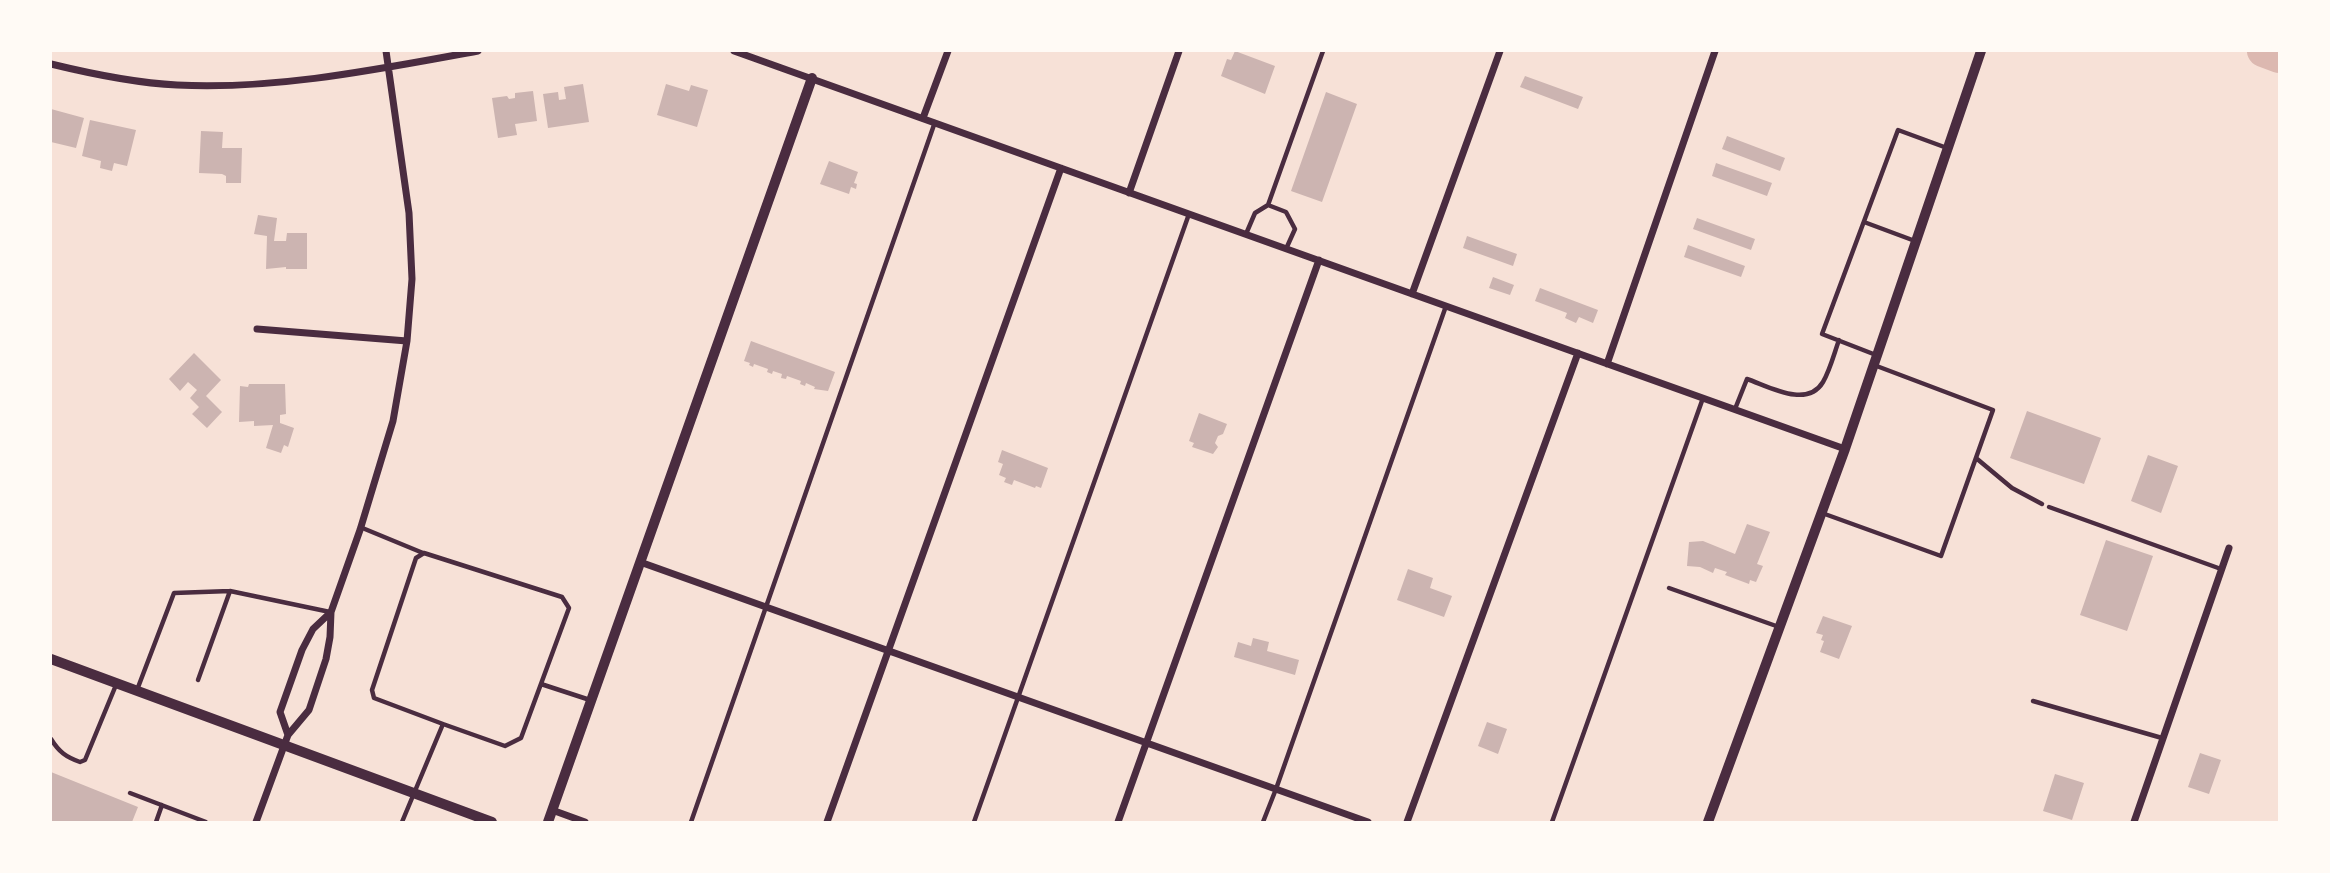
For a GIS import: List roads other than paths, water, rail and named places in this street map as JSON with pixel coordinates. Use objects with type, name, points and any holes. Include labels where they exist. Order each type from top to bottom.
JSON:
[{"type":"street","points":[[256,822],[286,741],[309,710],[326,659],[331,612],[393,421],[407,341],[412,279],[409,213],[386,51]]},
{"type":"street","points":[[51,64],[96,75],[176,85],[269,83],[389,67],[478,51]]},
{"type":"street","points":[[734,51],[1845,449]]},
{"type":"street","points":[[923,118],[948,51]]},
{"type":"street","points":[[1129,193],[1179,51]]},
{"type":"street","points":[[1412,294],[1500,51]]},
{"type":"street","points":[[1607,364],[1715,51]]},
{"type":"street","points":[[1708,822],[1845,449],[1982,51]]},
{"type":"street","points":[[548,822],[812,78]]},
{"type":"street","points":[[827,822],[1061,168]]},
{"type":"street","points":[[1118,822],[1319,260]]},
{"type":"street","points":[[257,330],[407,341]]},
{"type":"street","points":[[1408,822],[1578,353]]},
{"type":"street","points":[[2134,822],[2229,548]]},
{"type":"street","points":[[640,562],[1368,822]]},
{"type":"street","points":[[286,741],[280,712],[302,650],[313,629],[331,612]]},
{"type":"street","points":[[51,659],[136,691],[286,741],[412,793],[492,822]]},
{"type":"street","points":[[552,810],[585,822]]},
{"type":"lane","points":[[1246,234],[1255,213],[1268,205],[1323,51]]},
{"type":"lane","points":[[691,822],[935,122]]},
{"type":"lane","points":[[1821,513],[1941,556],[1993,410],[1875,360],[1839,340],[1822,334],[1898,130],[1948,148]]},
{"type":"lane","points":[[1268,205],[1286,212],[1295,229],[1286,249]]},
{"type":"lane","points":[[974,822],[1189,214]]},
{"type":"lane","points":[[1864,222],[1916,242]]},
{"type":"lane","points":[[1262,822],[1276,789],[1446,306]]},
{"type":"lane","points":[[1735,410],[1747,379],[1799,396],[1816,390],[1822,384],[1839,340]]},
{"type":"lane","points":[[1552,822],[1703,398]]},
{"type":"lane","points":[[1976,458],[2012,488],[2042,504]]},
{"type":"lane","points":[[2049,507],[2221,569]]},
{"type":"lane","points":[[360,527],[424,553],[562,597],[569,608],[521,738],[505,746],[374,698],[372,690],[416,558],[424,553]]},
{"type":"lane","points":[[1669,588],[1780,627]]},
{"type":"lane","points":[[136,691],[174,593],[230,591],[331,612]]},
{"type":"lane","points":[[198,680],[230,591]]},
{"type":"lane","points":[[51,739],[66,757],[80,762],[85,760],[116,683]]},
{"type":"lane","points":[[541,684],[591,700]]},
{"type":"lane","points":[[2033,701],[2163,738]]},
{"type":"lane","points":[[402,822],[443,724]]},
{"type":"lane","points":[[130,793],[206,822]]},
{"type":"lane","points":[[156,822],[162,805]]},
{"type":"waterway","points":[[2263,51],[2279,57]]}]
